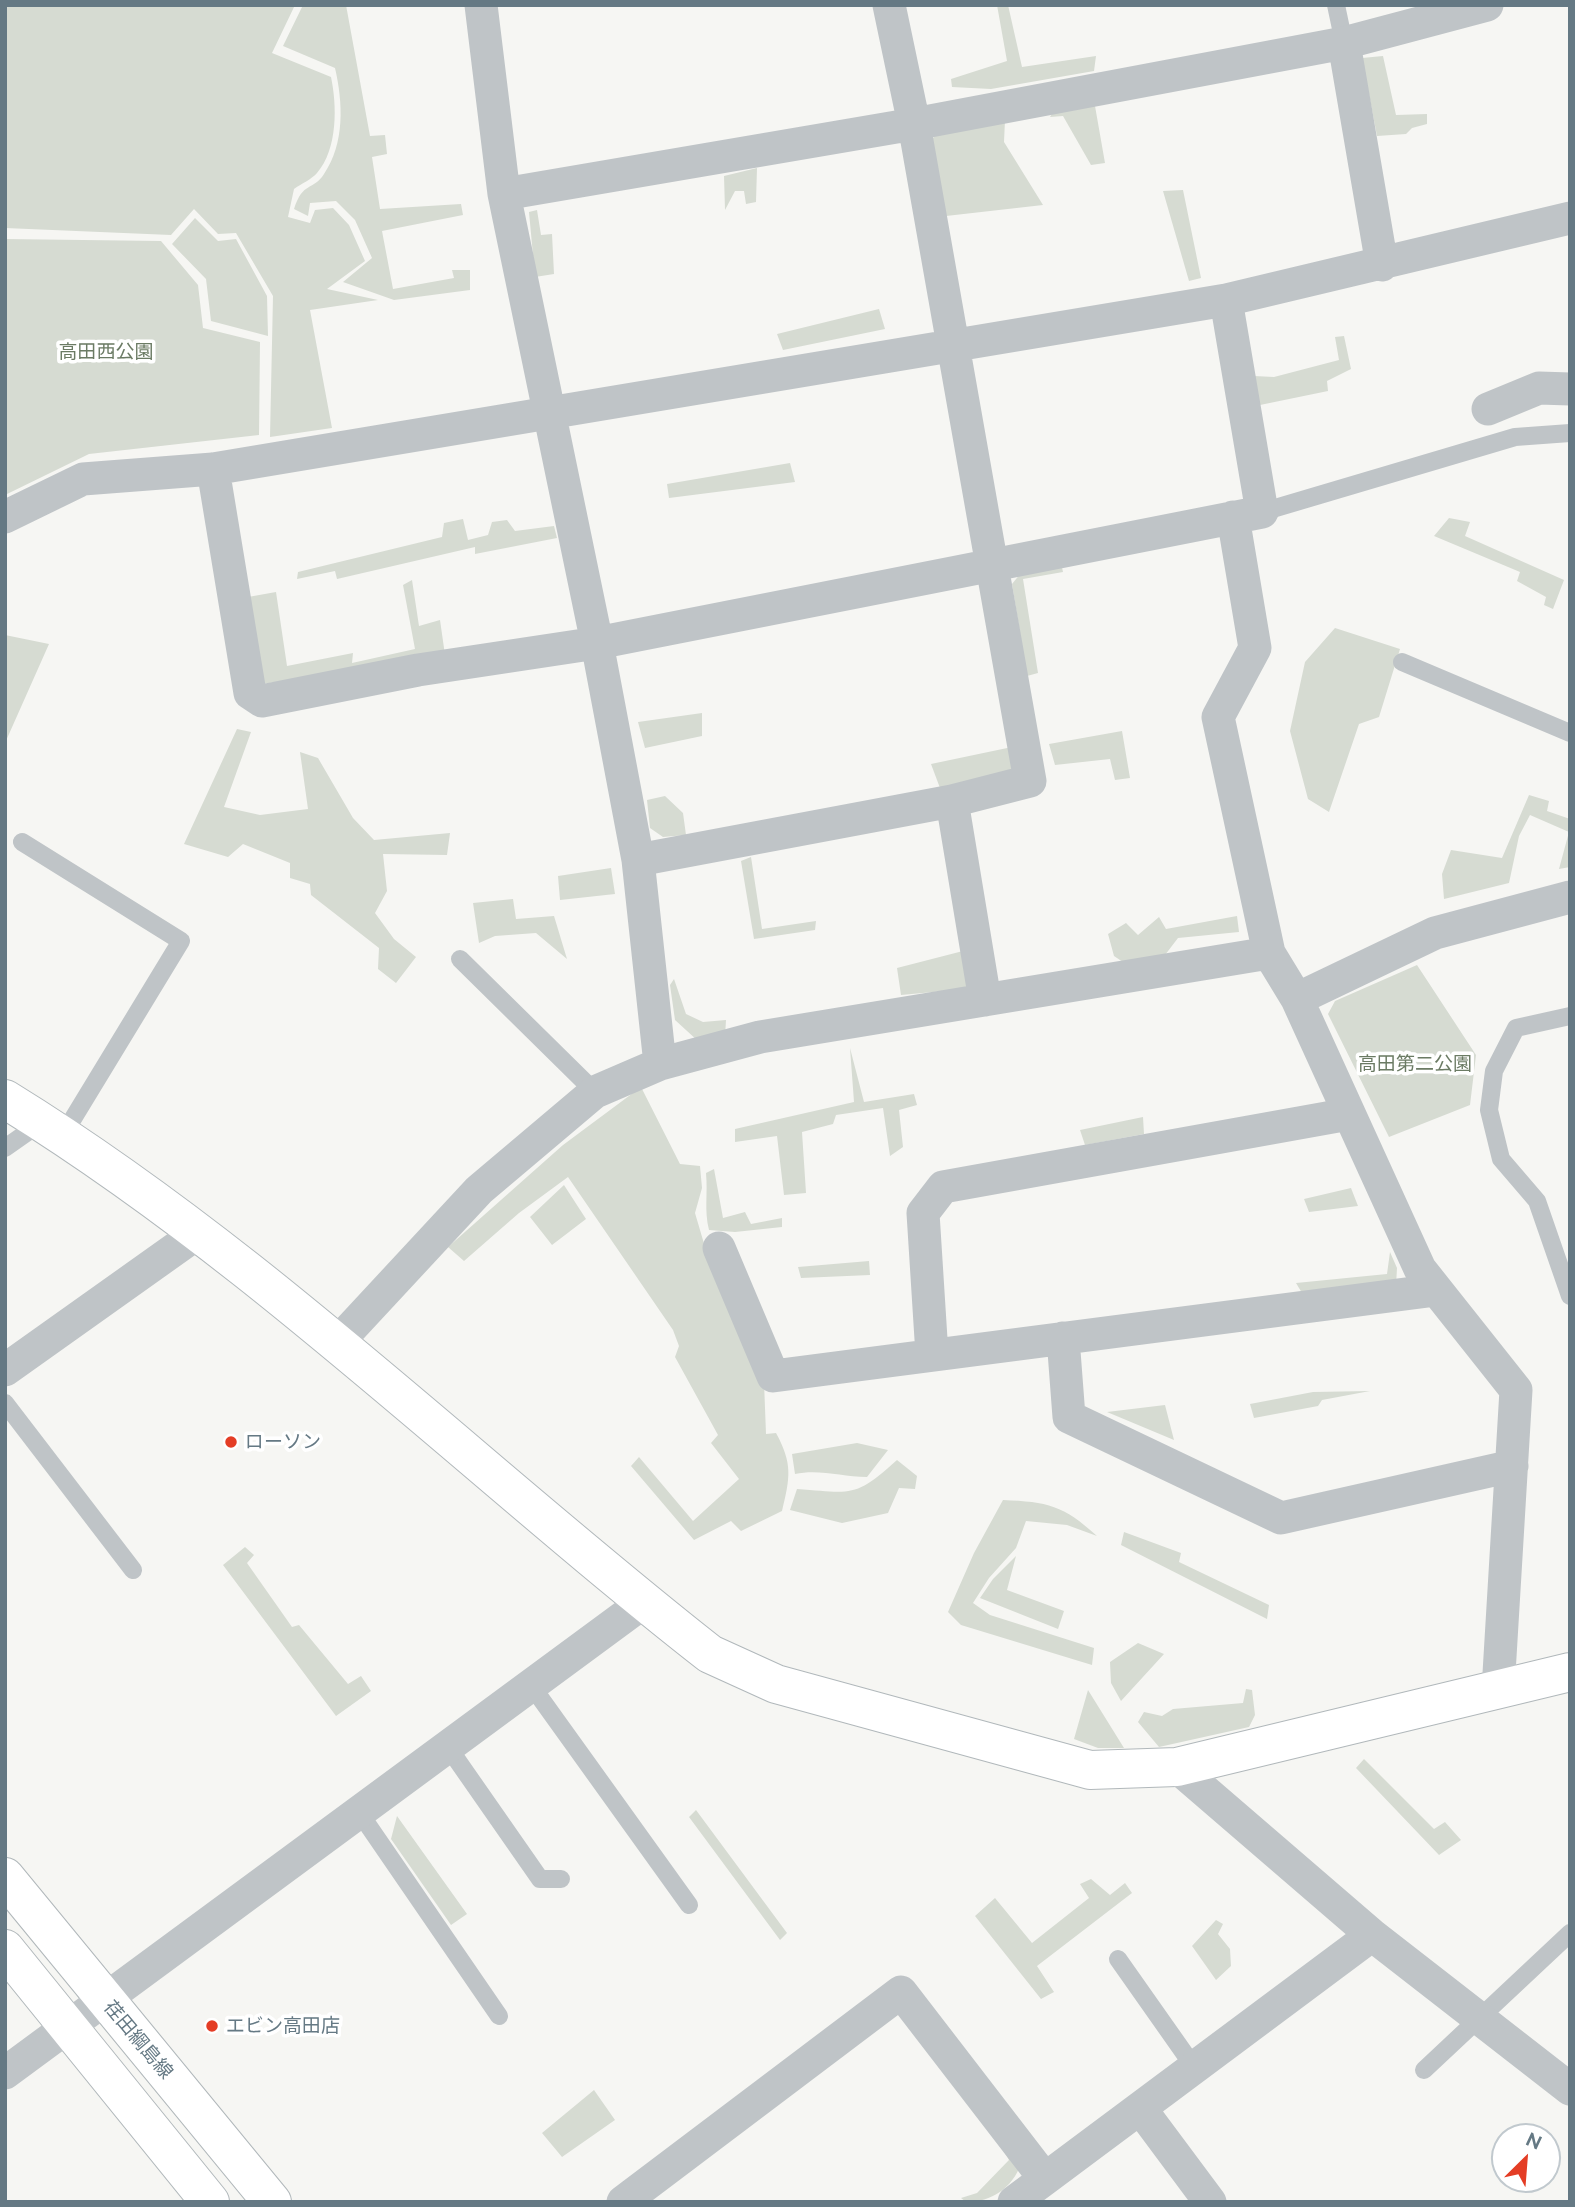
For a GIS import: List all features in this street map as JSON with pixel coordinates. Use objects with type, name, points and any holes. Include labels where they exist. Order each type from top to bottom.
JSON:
[{"type":"street","points":[[481,5],[504,194],[597,643],[638,860],[660,1064]]},
{"type":"street","points":[[638,860],[952,801],[1030,781],[914,124],[889,5]]},
{"type":"street","points":[[504,194],[914,124],[1344,43],[1487,5]]},
{"type":"street","points":[[1344,43],[1382,265]]},
{"type":"street","points":[[5,517],[83,479],[213,470],[1226,300],[1382,265],[1570,218]]},
{"type":"street","points":[[1226,300],[1247,514],[1255,648],[1217,717],[1269,953],[1297,999],[1420,1269],[1516,1391],[1498,1689]]},
{"type":"street","points":[[1488,409],[1539,388],[1570,389]]},
{"type":"street","points":[[213,470],[250,693],[262,701],[418,670],[597,643],[1247,514]]},
{"type":"street","points":[[952,801],[985,1000]]},
{"type":"street","points":[[1297,999],[1435,933],[1570,897]]},
{"type":"street","points":[[336,1344],[479,1190],[595,1092],[660,1064],[760,1037],[1269,953]]},
{"type":"street","points":[[5,1099],[53,1128],[199,1232],[710,1654],[776,1684],[1090,1770],[1177,1767],[1570,1671]]},
{"type":"street","points":[[932,1355],[923,1213],[943,1187],[1349,1114]]},
{"type":"street","points":[[5,1370],[199,1232]]},
{"type":"street","points":[[719,1248],[774,1376],[1436,1290]]},
{"type":"street","points":[[1063,1338],[1069,1417],[1281,1518],[1512,1466]]},
{"type":"street","points":[[5,2073],[644,1602]]},
{"type":"street","points":[[1177,1767],[1372,1935],[1570,2089]]},
{"type":"street","name":"荏田綱島線","points":[[5,1877],[272,2202]]},
{"type":"street","points":[[1014,2202],[1372,1935]]},
{"type":"street","points":[[5,1949],[210,2202]]},
{"type":"street","points":[[623,2202],[901,1992],[1045,2179]]},
{"type":"street","points":[[1140,2108],[1210,2202]]},
{"type":"lane","points":[[1336,5],[1344,43]]},
{"type":"lane","points":[[1247,514],[1515,437],[1570,433]]},
{"type":"lane","points":[[1402,662],[1570,733]]},
{"type":"lane","points":[[5,1148],[53,1128],[181,941],[22,842]]},
{"type":"lane","points":[[460,959],[595,1092]]},
{"type":"lane","points":[[1570,1016],[1516,1028],[1494,1070],[1489,1110],[1501,1159],[1537,1201],[1570,1296]]},
{"type":"lane","points":[[5,1403],[133,1570]]},
{"type":"lane","points":[[531,1685],[689,1905]]},
{"type":"lane","points":[[448,1747],[540,1879],[561,1879]]},
{"type":"lane","points":[[359,1812],[499,2016]]},
{"type":"lane","points":[[1424,2070],[1570,1933]]},
{"type":"lane","points":[[1118,1959],[1194,2067]]},
{"type":"green space","points":[[5,5],[295,5],[272,53],[331,77],[335,113],[329,152],[315,175],[294,189],[288,217],[310,223],[315,210],[333,208],[349,225],[365,261],[327,289],[378,300],[310,310],[332,428],[270,437],[273,296],[236,233],[218,234],[194,209],[171,235],[5,228]]},
{"type":"green space","points":[[303,5],[346,5],[370,136],[385,135],[387,154],[372,157],[380,209],[461,204],[463,215],[382,231],[393,289],[454,278],[452,270],[470,270],[470,290],[394,300],[343,282],[372,258],[355,220],[336,201],[310,203],[308,216],[294,209],[301,194],[320,179],[331,162],[339,136],[341,109],[335,68],[283,46]]},
{"type":"green space","points":[[997,5],[1008,5],[1022,67],[1096,56],[1094,71],[991,89],[952,87],[951,79],[1007,61]]},
{"type":"green space","points":[[1383,56],[1396,115],[1427,114],[1427,124],[1412,128],[1406,134],[1377,136],[1362,58]]},
{"type":"green space","points":[[1095,106],[1105,163],[1091,165],[1063,116],[1050,117],[1056,107]]},
{"type":"green space","points":[[1005,120],[1004,142],[1043,205],[946,216],[931,142],[936,133]]},
{"type":"green space","points":[[757,168],[756,202],[746,204],[744,191],[735,191],[725,210],[724,176]]},
{"type":"green space","points":[[1183,190],[1201,278],[1189,281],[1163,191]]},
{"type":"green space","points":[[537,210],[541,235],[552,234],[554,274],[535,277],[529,212]]},
{"type":"green space","points":[[195,218],[218,241],[236,239],[267,296],[268,336],[211,321],[206,279],[172,244]]},
{"type":"green space","name":"高田西公園","points":[[5,239],[161,241],[198,285],[203,328],[260,342],[259,435],[89,454],[5,495]]},
{"type":"green space","points":[[879,309],[885,329],[783,350],[777,334]]},
{"type":"green space","points":[[1344,336],[1351,369],[1327,381],[1328,391],[1260,405],[1254,376],[1274,377],[1339,360],[1335,337]]},
{"type":"green space","points":[[790,463],[795,482],[669,498],[667,484]]},
{"type":"green space","points":[[1449,518],[1470,522],[1465,536],[1564,580],[1553,609],[1544,605],[1546,597],[1517,581],[1520,572],[1434,536]]},
{"type":"green space","points":[[463,519],[468,540],[488,535],[492,522],[507,520],[515,531],[554,526],[557,538],[475,554],[475,547],[337,579],[335,571],[297,579],[298,572],[442,537],[444,523]]},
{"type":"green space","points":[[1061,563],[1063,572],[1023,579],[1038,673],[1027,676],[1012,584],[1025,568]]},
{"type":"green space","points":[[412,580],[419,626],[440,620],[445,655],[263,684],[248,597],[276,592],[287,666],[353,653],[352,663],[415,649],[403,585]]},
{"type":"green space","points":[[1335,628],[1400,649],[1379,717],[1359,724],[1329,812],[1308,799],[1290,731],[1305,662]]},
{"type":"green space","points":[[5,635],[49,644],[5,743]]},
{"type":"green space","points":[[702,713],[702,736],[645,748],[638,722]]},
{"type":"green space","points":[[237,729],[251,732],[224,807],[260,815],[308,809],[300,752],[318,758],[353,818],[374,840],[450,833],[447,855],[383,854],[387,891],[375,913],[394,939],[416,957],[396,983],[378,969],[379,948],[311,895],[310,884],[290,878],[290,863],[243,844],[228,857],[184,844]]},
{"type":"green space","points":[[1122,731],[1130,778],[1115,780],[1110,759],[1055,765],[1049,744]]},
{"type":"green space","points":[[1012,747],[1014,773],[940,788],[931,764]]},
{"type":"green space","points":[[1529,795],[1549,801],[1547,811],[1570,819],[1570,867],[1559,869],[1569,832],[1530,815],[1519,836],[1509,883],[1444,899],[1442,874],[1451,850],[1502,858]]},
{"type":"green space","points":[[665,796],[683,813],[686,835],[663,837],[650,828],[647,800]]},
{"type":"green space","points":[[751,857],[762,929],[816,921],[815,930],[754,939],[741,861]]},
{"type":"green space","points":[[611,868],[615,894],[560,900],[558,876]]},
{"type":"green space","points":[[513,899],[516,919],[554,916],[567,959],[536,933],[495,936],[479,943],[473,903]]},
{"type":"green space","points":[[1237,916],[1239,932],[1178,938],[1165,955],[1123,962],[1114,956],[1108,934],[1126,923],[1138,935],[1159,917],[1166,929]]},
{"type":"green space","points":[[963,951],[970,977],[966,989],[901,995],[897,968]]},
{"type":"green space","name":"高田第二公園","points":[[1417,965],[1476,1055],[1470,1105],[1389,1137],[1328,1014],[1335,1001]]},
{"type":"green space","points":[[674,979],[686,1014],[703,1022],[726,1020],[725,1037],[698,1041],[675,1020],[670,985]]},
{"type":"green space","points":[[850,1048],[864,1102],[914,1094],[917,1105],[899,1110],[903,1147],[890,1156],[883,1108],[836,1115],[833,1124],[802,1132],[806,1193],[784,1195],[777,1136],[735,1142],[735,1129],[854,1102]]},
{"type":"green space","points":[[641,1087],[680,1164],[700,1166],[702,1188],[695,1213],[705,1247],[764,1382],[766,1434],[776,1433],[785,1454],[788,1471],[782,1511],[741,1531],[731,1521],[694,1540],[631,1466],[639,1457],[693,1521],[739,1479],[711,1443],[718,1435],[675,1357],[679,1346],[673,1330],[568,1177],[519,1213],[464,1261],[448,1247],[563,1145]]},
{"type":"green space","points":[[1143,1117],[1144,1134],[1085,1145],[1080,1130]]},
{"type":"green space","points":[[714,1169],[723,1218],[745,1212],[751,1224],[782,1218],[782,1227],[735,1232],[709,1230],[706,1173]]},
{"type":"green space","points":[[564,1185],[586,1219],[552,1245],[530,1217]]},
{"type":"green space","points":[[1351,1188],[1358,1206],[1309,1212],[1304,1199]]},
{"type":"green space","points":[[1390,1252],[1397,1268],[1396,1286],[1302,1293],[1296,1283],[1387,1274]]},
{"type":"green space","points":[[869,1261],[870,1275],[801,1278],[798,1267]]},
{"type":"green space","points":[[1370,1391],[1322,1400],[1318,1406],[1254,1418],[1250,1404],[1313,1392]]},
{"type":"green space","points":[[1165,1405],[1174,1440],[1107,1412]]},
{"type":"green space","points":[[857,1443],[888,1450],[867,1477],[813,1472],[795,1474],[792,1454]]},
{"type":"green space","points":[[897,1460],[917,1476],[915,1489],[899,1488],[888,1513],[842,1523],[790,1510],[797,1489],[830,1492],[852,1490],[872,1481]]},
{"type":"green space","points":[[1003,1500],[1054,1507],[1097,1536],[1067,1525],[1026,1521],[1016,1548],[989,1578],[973,1603],[990,1615],[1094,1648],[1092,1665],[961,1625],[948,1612],[974,1553]]},
{"type":"green space","points":[[1124,1532],[1181,1553],[1179,1562],[1269,1605],[1267,1619],[1121,1545]]},
{"type":"green space","points":[[245,1547],[254,1555],[247,1563],[292,1627],[299,1625],[348,1684],[361,1676],[371,1691],[336,1716],[223,1565]]},
{"type":"green space","points":[[1016,1556],[1007,1590],[1064,1611],[1058,1629],[980,1598],[993,1579]]},
{"type":"green space","points":[[1138,1643],[1164,1654],[1121,1701],[1111,1683],[1110,1662]]},
{"type":"green space","points":[[1246,1689],[1252,1690],[1255,1715],[1249,1727],[1159,1747],[1138,1722],[1144,1712],[1162,1716],[1173,1709],[1243,1703]]},
{"type":"green space","points":[[1088,1690],[1124,1748],[1098,1748],[1074,1739]]},
{"type":"green space","points":[[1364,1759],[1434,1829],[1445,1822],[1461,1840],[1439,1855],[1356,1768]]},
{"type":"green space","points":[[696,1810],[787,1933],[780,1940],[689,1817]]},
{"type":"green space","points":[[397,1816],[467,1914],[451,1925],[391,1839]]},
{"type":"green space","points":[[1091,1879],[1110,1895],[1125,1883],[1132,1893],[1037,1966],[1054,1992],[1041,1999],[975,1916],[995,1898],[1032,1943],[1089,1898],[1080,1884]]},
{"type":"green space","points":[[1216,1920],[1223,1924],[1218,1934],[1230,1949],[1231,1966],[1216,1980],[1192,1946]]},
{"type":"green space","points":[[594,2090],[615,2120],[562,2157],[542,2133]]},
{"type":"green space","points":[[1002,2148],[1021,2164],[1017,2173],[1000,2192],[984,2199],[966,2202],[961,2198],[977,2193],[1009,2160]]},
{"type":"place","name":"ローソン","points":[[231,1442]]},
{"type":"place","name":"エビン高田店","points":[[212,2026]]}]
